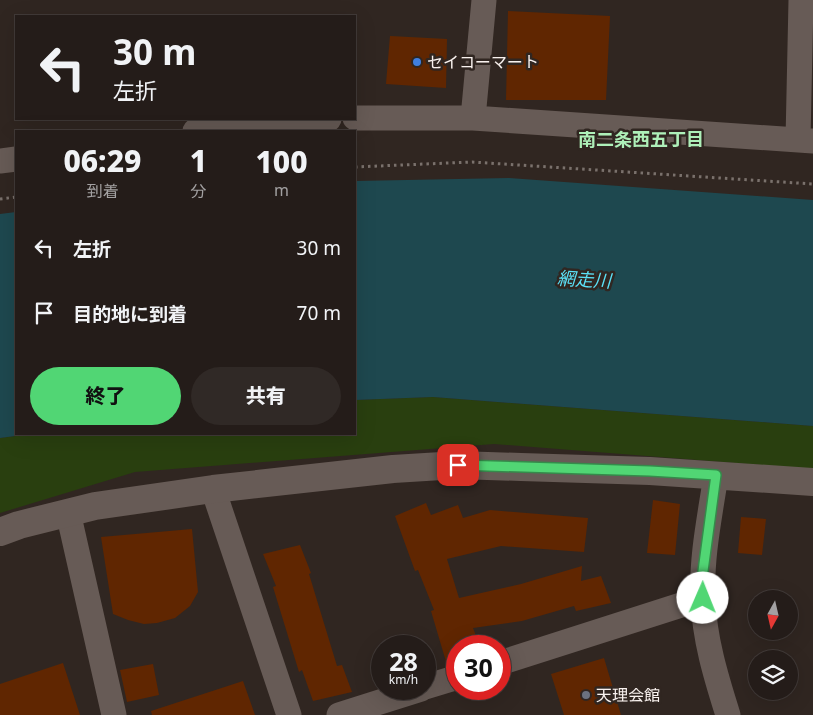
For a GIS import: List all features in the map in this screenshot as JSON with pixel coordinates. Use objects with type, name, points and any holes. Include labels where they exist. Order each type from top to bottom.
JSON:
[{"type":"street","points":[[473,118],[484,0]]},
{"type":"street","points":[[356,118],[473,118],[805,140],[801,0]]},
{"type":"street","points":[[206,130],[318,120]]},
{"type":"street","points":[[0,162],[15,159]]},
{"type":"street","points":[[0,532],[19,525],[95,506],[213,489],[393,469],[458,465],[650,471],[813,482]]},
{"type":"street","points":[[716,475],[703,571],[703,598],[705,627],[715,675],[728,715]]},
{"type":"street","points":[[213,489],[289,715]]},
{"type":"street","points":[[68,512],[114,715]]},
{"type":"street","points":[[511,659],[703,598]]},
{"type":"street","points":[[339,715],[386,700]]},
{"type":"path","points":[[356,167],[472,162],[813,184]]},
{"type":"path","points":[[0,199],[15,197]]},
{"type":"green space","points":[[433,397],[813,426],[813,469],[494,444],[135,472],[0,513],[0,438],[23,435],[356,435],[356,400]]},
{"type":"water","name":"網走川","points":[[509,178],[813,200],[813,426],[433,397],[356,400],[356,181]]},
{"type":"water","points":[[15,212],[15,435],[23,435],[0,438],[0,214]]},
{"type":"building","points":[[508,11],[610,16],[606,100],[506,100]]},
{"type":"building","points":[[390,36],[447,39],[446,88],[386,84]]},
{"type":"building","points":[[653,500],[680,504],[675,555],[647,553]]},
{"type":"building","points":[[426,503],[431,515],[458,505],[463,518],[490,510],[588,518],[584,552],[501,546],[447,559],[459,598],[521,584],[582,566],[581,581],[601,576],[611,603],[576,611],[574,606],[522,621],[473,628],[476,635],[446,635],[446,662],[431,611],[434,610],[418,570],[415,571],[395,516]]},
{"type":"building","points":[[741,517],[766,519],[762,555],[738,553]]},
{"type":"building","points":[[192,529],[198,592],[190,606],[175,618],[157,623],[144,624],[113,614],[101,537]]},
{"type":"building","points":[[300,545],[311,573],[309,574],[337,666],[342,665],[352,692],[313,701],[302,670],[299,672],[273,587],[276,586],[263,554]]},
{"type":"building","name":"天理会館","points":[[604,658],[621,715],[564,715],[551,674]]},
{"type":"building","points":[[63,663],[80,715],[0,715],[0,684]]},
{"type":"building","points":[[153,664],[159,695],[127,702],[120,670]]},
{"type":"building","points":[[243,681],[255,715],[152,715],[151,711]]},
{"type":"place","name":"セイコーマート","points":[[417,62]]},
{"type":"place","name":"天理会館","points":[[586,695]]},
{"type":"district","name":"南二条西五丁目","points":[[641,140]]},
{"type":"route","points":[[458,465],[716,475],[703,571],[703,598]]}]
